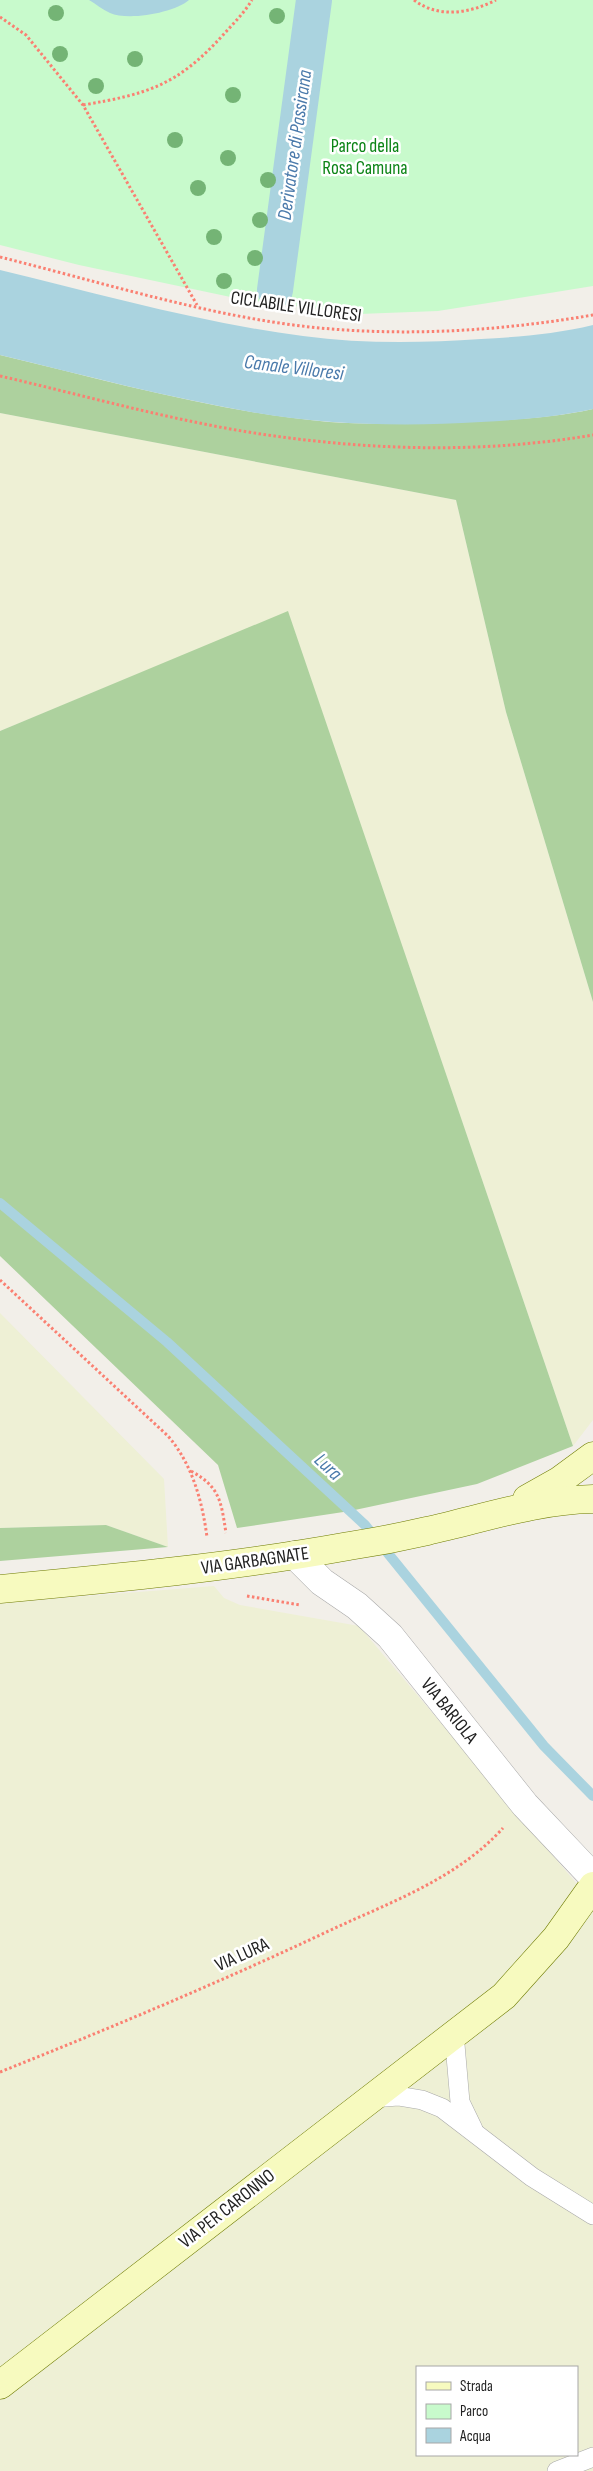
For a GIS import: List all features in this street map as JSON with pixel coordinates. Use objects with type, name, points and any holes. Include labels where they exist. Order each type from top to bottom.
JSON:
[{"type":"main road","name":"VIA GARBAGNATE","points":[[506,1510],[559,1481],[593,1456]]},
{"type":"main road","name":"VIA GARBAGNATE","points":[[0,1589],[210,1568],[348,1546],[427,1531],[506,1510],[565,1499],[593,1499]]},
{"type":"main road","name":"VIA PER CARONNO","points":[[0,2385],[504,1996],[556,1938],[591,1887]]},
{"type":"street","name":"VIA BARIOLA","points":[[295,1555],[322,1582],[357,1606],[390,1636],[591,1887]]},
{"type":"lane","points":[[454,2033],[460,2102],[474,2132]]},
{"type":"lane","points":[[372,2098],[398,2096],[422,2100],[442,2108],[532,2177],[593,2215]]},
{"type":"lane","points":[[557,2471],[593,2457]]},
{"type":"path","points":[[83,105],[126,98],[165,84],[190,68],[211,48],[247,9],[252,0]]},
{"type":"path","points":[[414,0],[437,11],[459,13],[475,9],[496,0]]},
{"type":"path","points":[[0,17],[26,35],[83,105],[197,306]]},
{"type":"path","name":"CICLABILE VILLORESI","points":[[0,257],[197,306],[309,327],[361,331],[475,330],[538,324],[593,315]]},
{"type":"path","points":[[0,376],[217,426],[325,442],[391,446],[481,447],[543,443],[593,435]]},
{"type":"path","points":[[0,1280],[168,1436],[182,1452],[198,1493],[204,1520],[210,1568]]},
{"type":"path","name":"VIA LURA","points":[[0,2072],[137,2017],[302,1944],[434,1881],[487,1846]]},
{"type":"green space","name":"Parco della Rosa Camuna","points":[[0,0],[593,0],[593,286],[438,311],[359,314],[240,299],[79,265],[0,245]]},
{"type":"green space","points":[[0,355],[205,403],[246,411],[329,422],[492,421],[543,417],[593,409],[593,1002],[506,712],[456,500],[0,413]]},
{"type":"green space","points":[[0,413],[456,500],[506,712],[593,1002],[593,1420],[573,1446],[288,612],[0,731]]},
{"type":"green space","points":[[288,611],[573,1446],[477,1484],[350,1511],[237,1528],[218,1465],[0,1256],[0,731]]},
{"type":"green space","points":[[0,1313],[164,1479],[168,1547],[106,1525],[0,1528]]},
{"type":"green space","points":[[106,1525],[168,1547],[0,1561],[0,1528]]},
{"type":"green space","points":[[214,1586],[224,1598],[240,1605],[359,1626],[593,1903],[593,2471],[0,2471],[0,1603]]},
{"type":"water","points":[[89,0],[189,0],[173,9],[162,12],[128,16],[110,13]]},
{"type":"water","name":"Canale Villoresi","points":[[0,270],[189,316],[227,324],[325,339],[392,342],[459,340],[537,335],[593,325],[593,409],[523,419],[452,424],[365,424],[308,420],[188,400],[0,355]]},
{"type":"waterway","name":"Derivatore di Passirana","points":[[275,290],[314,0]]},
{"type":"waterway","name":"Lura","points":[[0,1203],[167,1342],[365,1525],[544,1746],[593,1796]]}]
